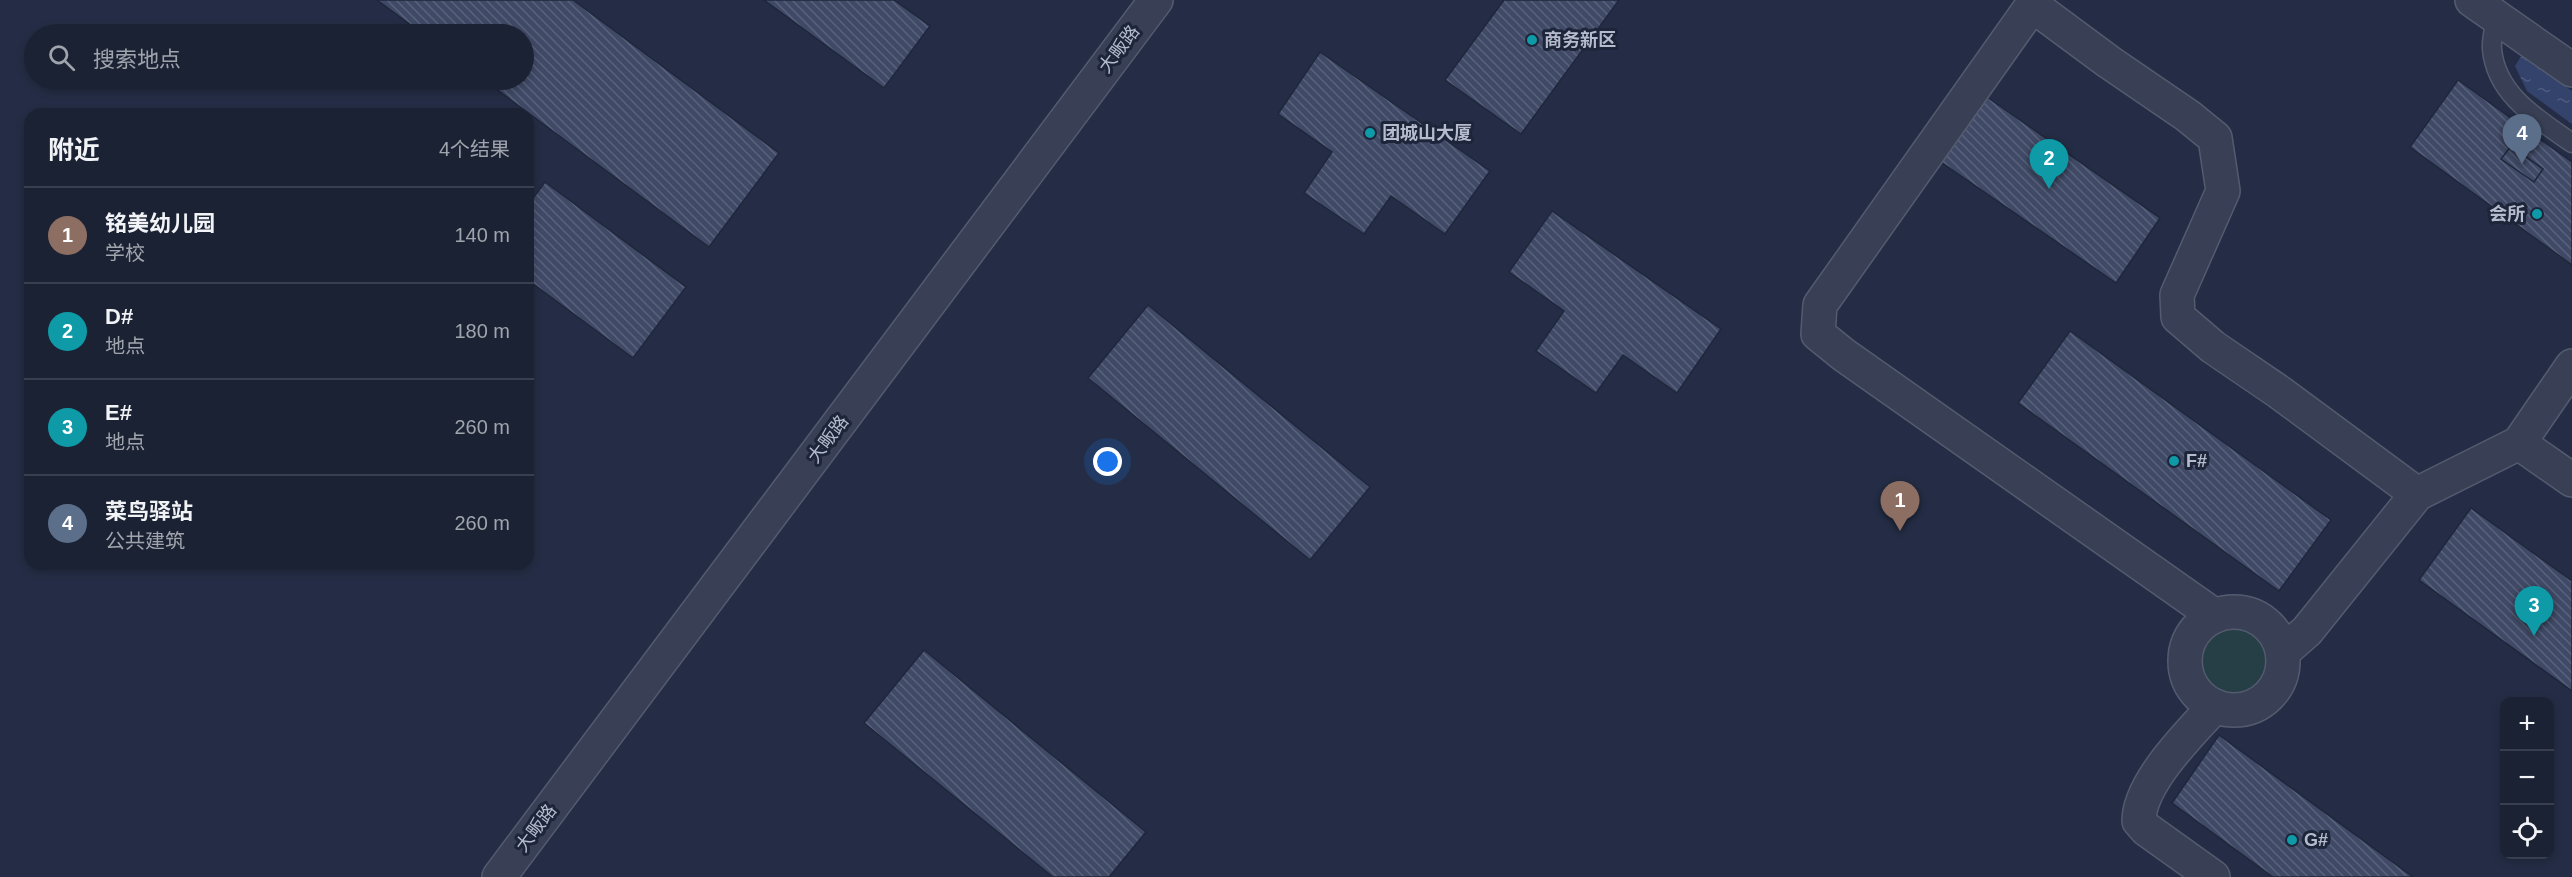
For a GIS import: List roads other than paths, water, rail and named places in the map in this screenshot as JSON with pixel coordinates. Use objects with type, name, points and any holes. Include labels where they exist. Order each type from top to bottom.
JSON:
[{"type":"street","name":"大畈路","points":[[499,877],[1156,0]]},
{"type":"street","points":[[2215,616],[1844,355],[1818,333],[1820,305],[2034,3],[2109,62],[2188,116],[2215,138],[2223,191],[2177,295],[2178,317],[2213,347],[2279,392],[2417,494]]},
{"type":"street","points":[[2484,8],[2572,70]]},
{"type":"street","points":[[2283,652],[2307,631],[2417,494],[2519,443],[2572,366]]},
{"type":"street","points":[[2519,443],[2572,480]]},
{"type":"street","points":[[2237,611],[2253,615],[2272,630],[2283,652],[2283,668],[2278,683],[2269,696],[2256,705],[2240,710],[2215,706],[2196,692],[2188,678],[2185,662],[2187,645],[2195,631],[2206,620],[2215,616],[2237,611]]},
{"type":"street","points":[[2213,877],[2146,829],[2139,821],[2139,808],[2179,743],[2215,706]]},
{"type":"lane","points":[[2484,8],[2502,83],[2523,107],[2572,143]]},
{"type":"water","points":[[2522,55],[2572,91],[2572,124],[2527,91],[2515,66]]},
{"type":"place","name":"商务新区","points":[[1532,40]]},
{"type":"place","name":"团城山大厦","points":[[1370,133]]},
{"type":"place","name":"菜鸟驿站","points":[[2522,164]]},
{"type":"place","name":"D#","points":[[2049,189]]},
{"type":"place","name":"会所","points":[[2537,214]]},
{"type":"place","name":"F#","points":[[2174,461]]},
{"type":"place","name":"铭美幼儿园","points":[[1900,531]]},
{"type":"place","name":"E#","points":[[2534,636]]},
{"type":"place","name":"G#","points":[[2292,840]]}]
